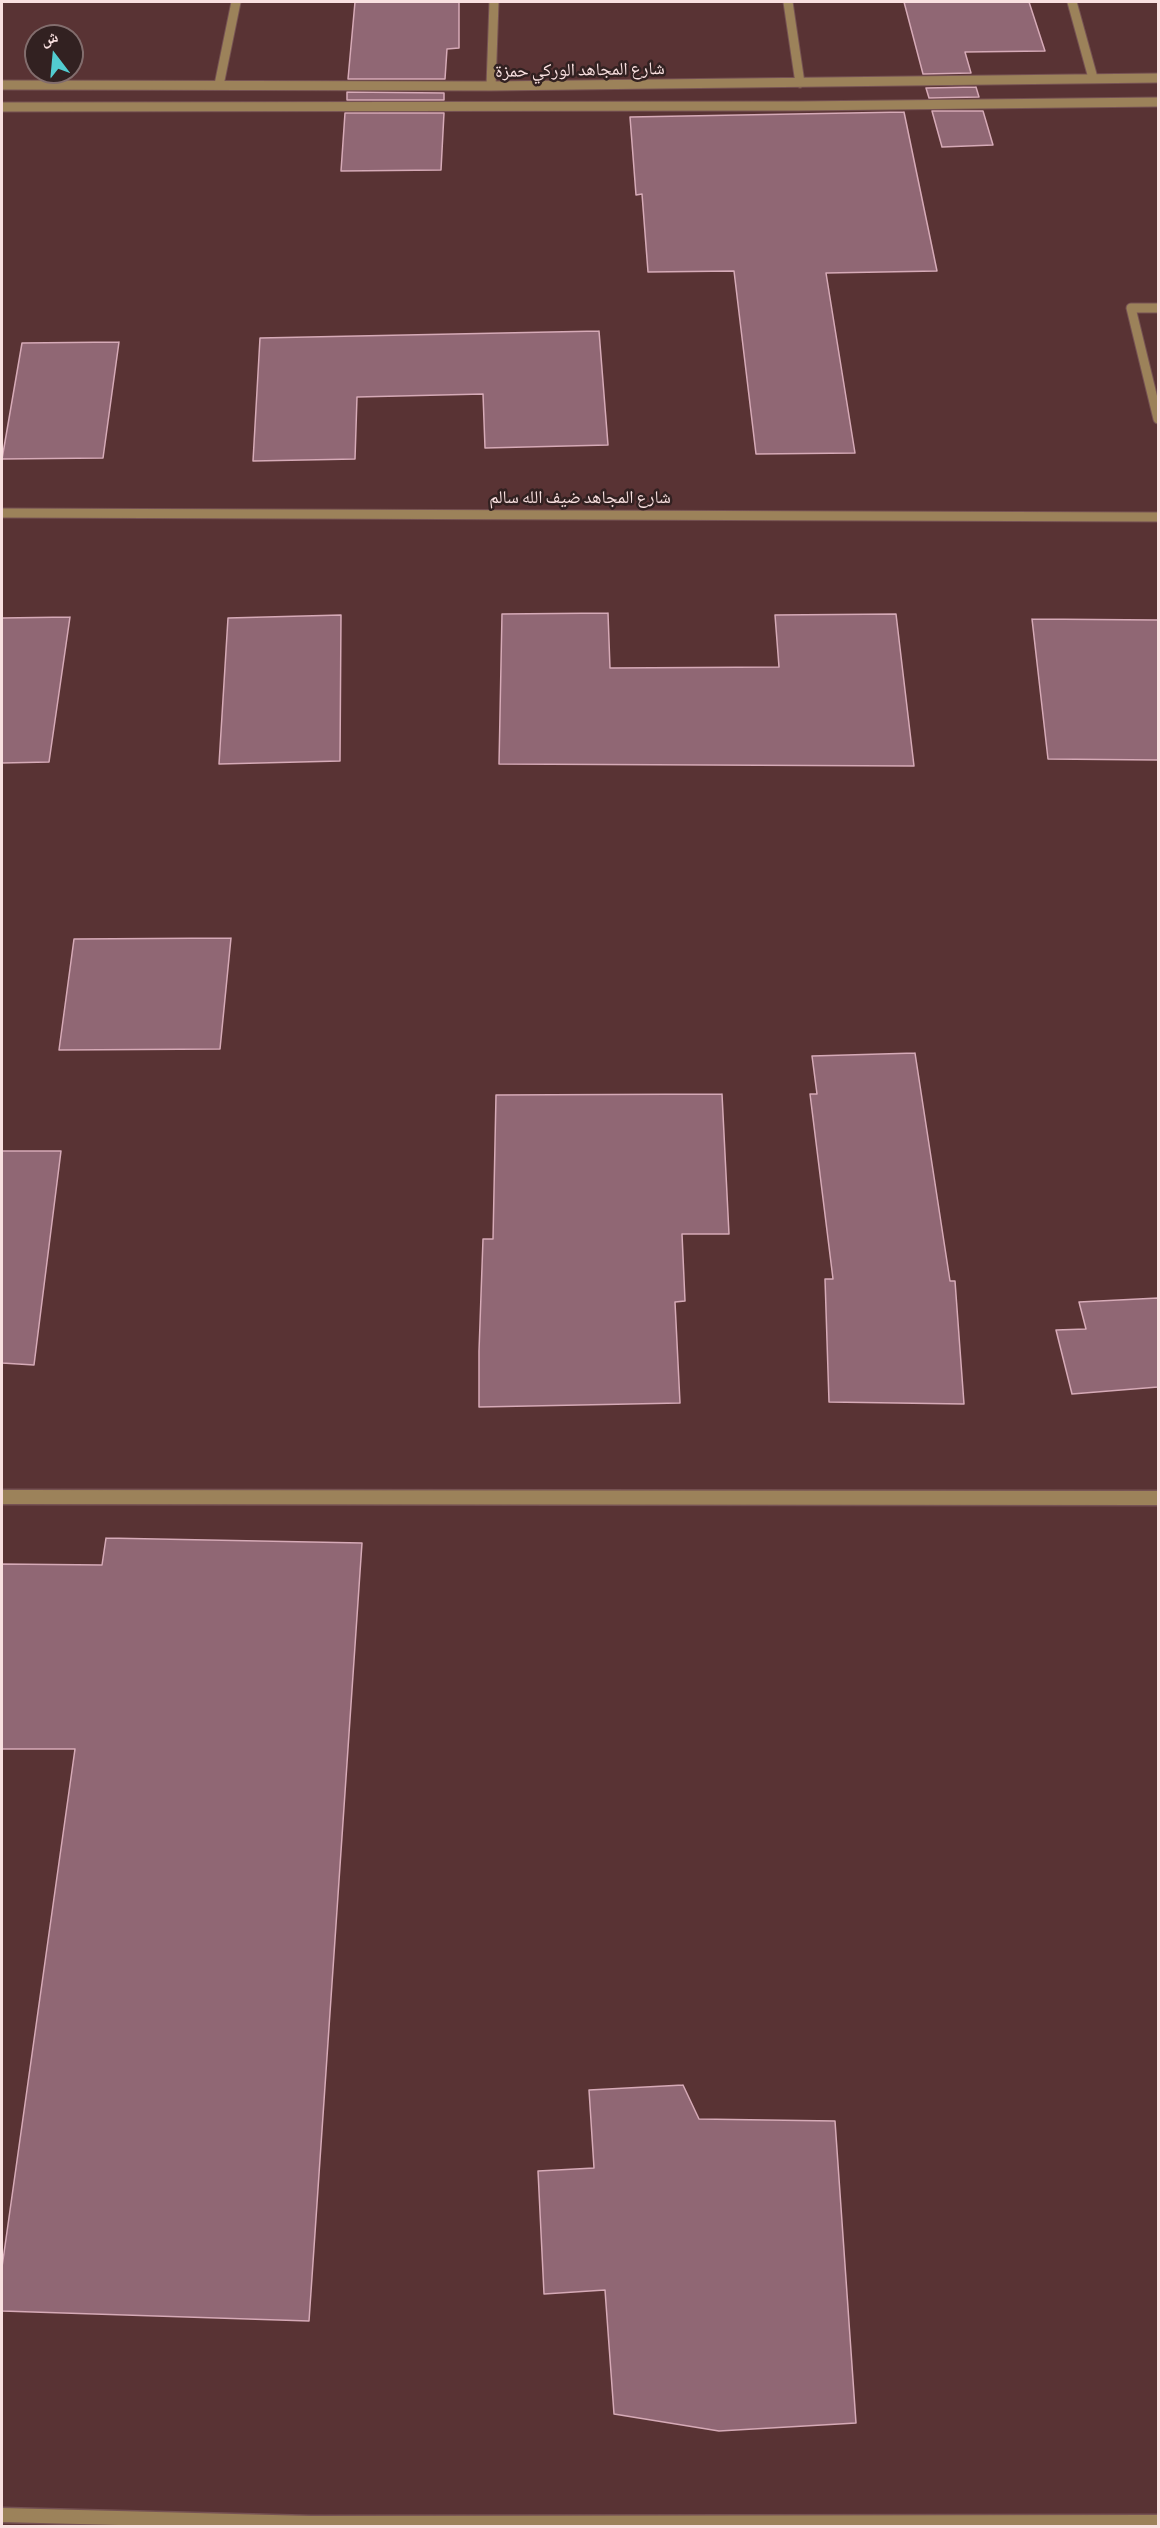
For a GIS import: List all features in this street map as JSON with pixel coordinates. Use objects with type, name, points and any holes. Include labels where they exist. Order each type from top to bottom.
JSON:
[{"type":"street","points":[[219,85],[236,2]]},
{"type":"street","points":[[491,86],[495,2]]},
{"type":"street","points":[[788,2],[800,83]]},
{"type":"street","points":[[1072,2],[1093,78]]},
{"type":"street","name":"شارع المجاهد الوركي حمزة","points":[[2,85],[491,86],[1158,78]]},
{"type":"street","name":"شارع المجاهد الوركي حمزة","points":[[2,107],[798,106],[1158,102]]},
{"type":"street","points":[[1158,308],[1131,308],[1158,419]]},
{"type":"street","name":"شارع المجاهد ضيف الله سالم","points":[[2,513],[1158,517]]},
{"type":"street","points":[[2,1497],[1158,1498]]},
{"type":"street","points":[[2,2515],[311,2525],[1158,2522]]},
{"type":"building","points":[[355,2],[459,2],[459,48],[447,49],[445,79],[348,79]]},
{"type":"building","points":[[904,2],[1029,2],[1045,51],[965,52],[971,73],[923,74]]},
{"type":"building","points":[[976,87],[979,97],[929,98],[926,88]]},
{"type":"building","points":[[347,92],[444,93],[444,100],[347,100]]},
{"type":"building","points":[[932,111],[983,111],[993,145],[942,147]]},
{"type":"building","points":[[904,112],[937,271],[826,273],[855,453],[756,454],[734,271],[648,272],[642,194],[636,195],[630,117]]},
{"type":"building","points":[[345,113],[444,113],[441,170],[341,171]]},
{"type":"building","points":[[599,331],[608,445],[485,448],[483,394],[357,397],[355,459],[253,461],[260,338]]},
{"type":"building","points":[[119,342],[103,458],[2,459],[22,343]]},
{"type":"building","points":[[608,613],[610,668],[779,667],[775,615],[896,614],[914,766],[499,764],[502,614]]},
{"type":"building","points":[[341,615],[340,761],[219,764],[228,618]]},
{"type":"building","points":[[70,617],[49,762],[2,763],[2,618]]},
{"type":"building","points":[[1032,619],[1158,620],[1158,760],[1048,759]]},
{"type":"building","points":[[231,938],[220,1049],[59,1050],[74,939]]},
{"type":"building","points":[[915,1053],[950,1281],[955,1281],[964,1404],[829,1402],[825,1279],[833,1279],[810,1094],[817,1094],[812,1056]]},
{"type":"building","points":[[722,1094],[729,1234],[682,1234],[685,1301],[675,1302],[680,1403],[479,1407],[483,1239],[493,1239],[496,1095]]},
{"type":"building","points":[[2,1151],[61,1151],[34,1365],[2,1363]]},
{"type":"building","points":[[1158,1298],[1158,1387],[1072,1394],[1056,1330],[1086,1329],[1079,1302]]},
{"type":"building","points":[[106,1538],[362,1543],[309,2321],[2,2311],[2,2267],[75,1749],[2,1749],[2,1564],[102,1565]]},
{"type":"building","points":[[683,2085],[699,2119],[835,2121],[856,2423],[719,2431],[614,2414],[605,2290],[544,2294],[538,2171],[594,2168],[589,2090]]}]
